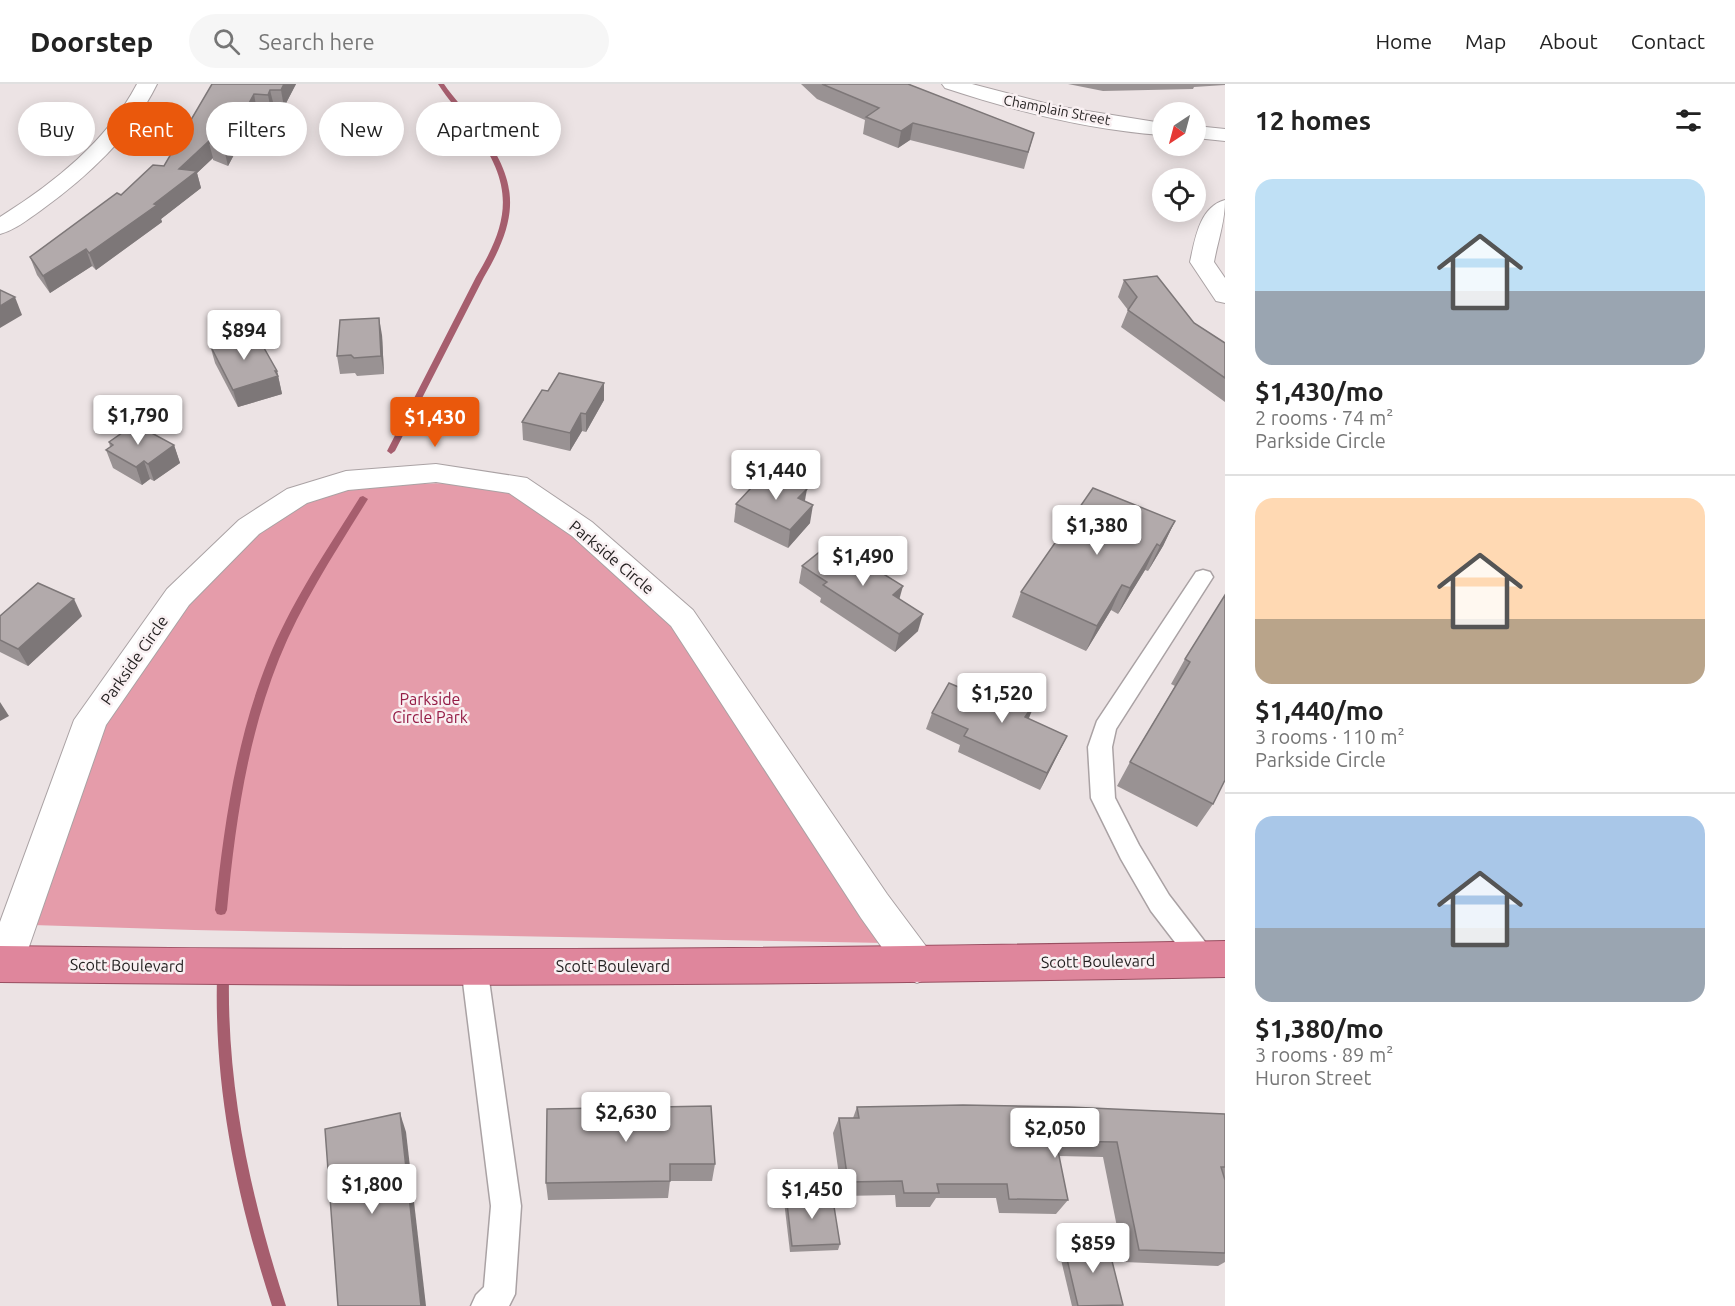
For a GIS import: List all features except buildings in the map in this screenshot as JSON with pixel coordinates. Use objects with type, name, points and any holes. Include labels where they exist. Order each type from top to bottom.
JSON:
[{"type":"highway","name":"Scott Boulevard","points":[[2,964],[917,965],[1214,959]]},
{"type":"street","points":[[0,227],[34,204],[97,153],[139,104],[147,84]]},
{"type":"street","name":"Champlain Street","points":[[952,84],[980,94],[1060,112],[1152,127]]},
{"type":"street","points":[[1206,133],[1225,135]]},
{"type":"street","points":[[1225,207],[1209,226],[1202,262],[1225,296]]},
{"type":"street","name":"Parkside Circle","points":[[2,964],[92,720],[178,597],[249,527],[297,496],[346,481],[436,473],[517,485],[582,529],[682,618],[874,906],[917,965]]},
{"type":"lane","points":[[1203,577],[1105,727],[1100,747],[1103,798],[1130,852],[1160,903],[1214,959]]},
{"type":"lane","points":[[474,966],[506,1206],[499,1294],[487,1306]]},
{"type":"green space","name":"Parkside Circle Park","points":[[452,483],[494,488],[525,499],[578,536],[652,602],[709,668],[886,943],[194,930],[0,924],[44,828],[113,713],[197,591],[252,538],[306,502],[345,490],[402,484]]},
{"type":"waterway","points":[[391,451],[492,256],[506,217],[505,181],[498,163],[473,124],[441,84]]},
{"type":"waterway","points":[[221,910],[235,801],[242,764],[261,693],[297,609],[363,499]]},
{"type":"waterway","points":[[223,977],[224,1058],[236,1143],[255,1228],[279,1306]]}]
